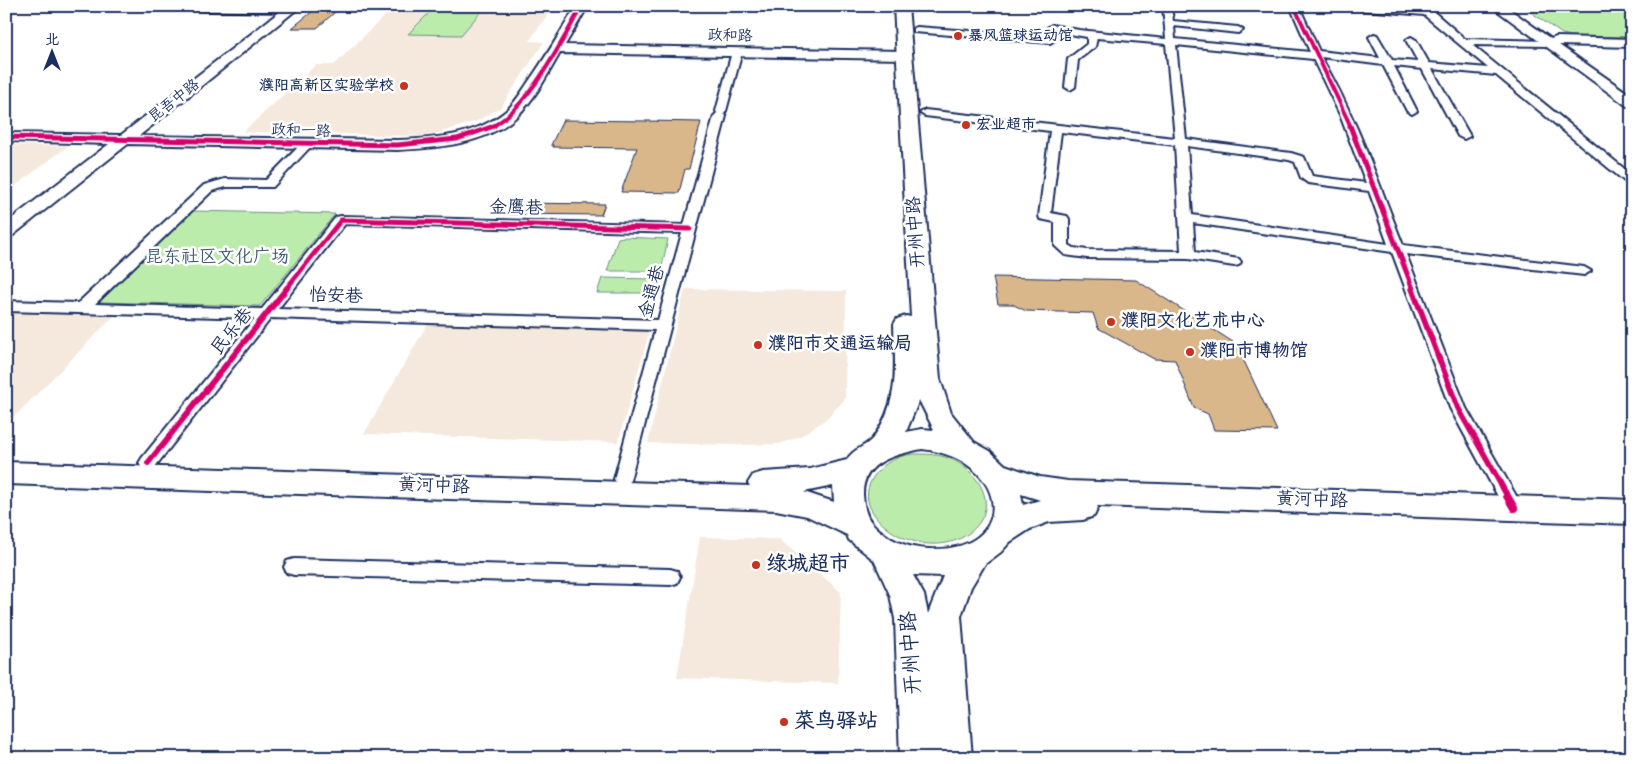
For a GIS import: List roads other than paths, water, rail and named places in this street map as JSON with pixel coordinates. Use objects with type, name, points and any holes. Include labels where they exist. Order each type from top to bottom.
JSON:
[{"type":"main road","name":"开州中路","points":[[890,6],[898,55],[927,380],[931,402],[940,419],[963,448]]},
{"type":"main road","name":"开州中路","points":[[882,447],[900,417],[906,401],[908,380],[898,55],[901,6]]},
{"type":"main road","points":[[922,439],[943,442],[963,448],[975,455],[995,473],[1007,498],[1007,516],[1000,533],[988,546],[973,556],[960,561],[930,564],[886,553],[869,541],[856,526],[846,500],[848,484],[855,468],[862,460],[882,447],[894,442],[922,439]]},
{"type":"main road","name":"黄河中路","points":[[6,458],[778,484],[814,480],[855,468]]},
{"type":"main road","name":"黄河中路","points":[[6,473],[776,498],[813,505],[835,514],[856,526]]},
{"type":"main road","name":"黄河中路","points":[[995,473],[1050,492],[1632,512]]},
{"type":"main road","name":"黄河中路","points":[[1000,533],[1012,523],[1028,514],[1046,510],[1072,508],[1632,527]]},
{"type":"main road","name":"开州中路","points":[[886,553],[907,595],[912,619],[919,758]]},
{"type":"main road","name":"开州中路","points":[[953,758],[944,616],[956,583],[973,556]]},
{"type":"street","points":[[136,6],[289,8]]},
{"type":"street","name":"政和一路","points":[[6,137],[358,145],[429,144],[466,136],[482,130],[516,109],[582,6]]},
{"type":"street","points":[[1294,6],[1315,55],[1332,84],[1346,115],[1372,188],[1398,249],[1458,408],[1514,508]]},
{"type":"street","points":[[1353,6],[1424,10],[1632,181]]},
{"type":"street","points":[[1497,6],[1632,95]]},
{"type":"street","points":[[1507,6],[1632,103]]},
{"type":"street","name":"昆吾中路","points":[[6,232],[120,139],[289,8]]},
{"type":"street","points":[[1188,256],[1181,142],[1168,15],[1238,26]]},
{"type":"street","points":[[1052,28],[1092,35],[1499,72]]},
{"type":"street","points":[[917,30],[1050,40]]},
{"type":"street","points":[[1070,87],[1073,59],[1092,45],[1092,35]]},
{"type":"street","points":[[1374,37],[1412,110]]},
{"type":"street","points":[[1411,40],[1464,136]]},
{"type":"street","points":[[1462,42],[1632,43]]},
{"type":"street","name":"政和路","points":[[556,49],[898,55]]},
{"type":"street","name":"金通巷","points":[[623,478],[737,52]]},
{"type":"street","points":[[925,113],[1291,156],[1300,160],[1307,178],[1312,180],[1372,188]]},
{"type":"street","points":[[1056,127],[1045,212],[1046,216],[1062,219],[1062,246],[1070,252],[1087,254],[1188,256],[1234,262]]},
{"type":"street","name":"昆吾中路","points":[[6,222],[120,139]]},
{"type":"street","points":[[81,308],[208,188],[225,183],[269,184],[308,143]]},
{"type":"street","points":[[1186,218],[1398,249],[1584,271]]},
{"type":"street","name":"金鹰巷","points":[[342,220],[690,229]]},
{"type":"street","name":"民乐巷","points":[[148,463],[342,220]]},
{"type":"street","name":"怡安巷","points":[[6,306],[664,325]]},
{"type":"street","points":[[294,567],[670,577]]},
{"type":"place","name":"暴风篮球运动馆","points":[[958,36]]},
{"type":"place","name":"濮阳高新区实验学校","points":[[404,86]]},
{"type":"place","name":"宏业超市","points":[[966,125]]},
{"type":"place","name":"濮阳文化艺术中心","points":[[1111,322]]},
{"type":"place","name":"濮阳市交通运输局","points":[[758,345]]},
{"type":"place","name":"濮阳市博物馆","points":[[1190,352]]},
{"type":"place","name":"绿城超市","points":[[756,565]]},
{"type":"place","name":"菜鸟驿站","points":[[784,722]]},
{"type":"park label","name":"昆东社区文化广场","points":[[217,258]]}]
